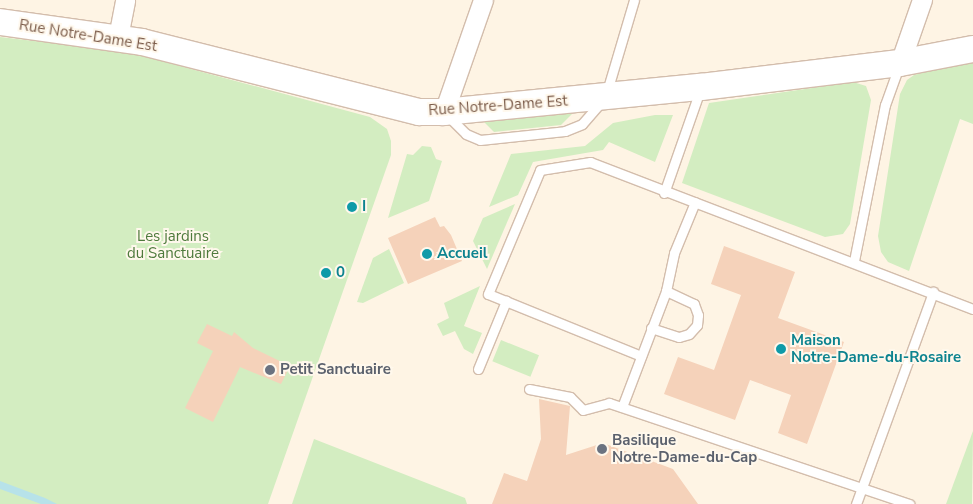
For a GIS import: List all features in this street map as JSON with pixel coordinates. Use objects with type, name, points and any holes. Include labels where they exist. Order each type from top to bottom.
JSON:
[{"type":"street","points":[[118,37],[125,0]]},
{"type":"street","points":[[444,112],[483,0]]},
{"type":"street","points":[[900,63],[922,0]]},
{"type":"street","name":"Rue Notre-Dame Est","points":[[0,22],[118,37],[407,110],[444,112],[605,98],[701,87],[900,63],[973,49]]},
{"type":"lane","points":[[605,98],[634,0]]},
{"type":"lane","points":[[854,261],[885,105],[900,63]]},
{"type":"lane","points":[[664,193],[701,87]]},
{"type":"lane","points":[[641,356],[488,294],[540,170],[590,162],[664,193],[694,202],[854,261],[973,309]]},
{"type":"lane","points":[[622,407],[666,291],[674,253],[694,202]]},
{"type":"lane","points":[[651,328],[679,337],[690,334],[697,325],[698,315],[694,304],[666,291]]},
{"type":"lane","points":[[856,504],[933,292]]},
{"type":"lane","points":[[478,369],[506,301]]},
{"type":"lane","points":[[529,389],[570,397],[583,410],[609,403],[861,490],[909,504]]},
{"type":"green space","name":"Les jardins du Sanctuaire","points":[[0,37],[128,52],[370,117],[387,129],[391,141],[391,155],[268,504],[0,504]]},
{"type":"green space","points":[[973,60],[973,124],[960,119],[909,271],[888,262],[881,252],[878,236],[900,94],[907,80],[914,75]]},
{"type":"green space","points":[[853,82],[866,86],[871,100],[850,224],[843,234],[825,237],[682,183],[709,103]]},
{"type":"green space","points":[[575,111],[561,125],[494,132],[481,119]]},
{"type":"green space","points":[[655,115],[673,115],[655,162],[609,142],[603,150],[533,162],[518,195],[489,207],[511,154],[585,146],[613,123]]},
{"type":"green space","points":[[422,146],[431,147],[436,159],[442,161],[429,201],[388,218],[407,154],[413,155]]},
{"type":"green space","points":[[515,204],[487,269],[473,241],[483,218]]},
{"type":"green space","points":[[389,249],[404,283],[363,303],[357,302],[373,258]]},
{"type":"green space","points":[[480,286],[464,326],[482,333],[473,354],[464,349],[455,331],[443,336],[437,324],[449,318],[444,303]]},
{"type":"green space","points":[[501,340],[539,355],[530,377],[492,361]]},
{"type":"green space","points":[[973,431],[972,504],[946,504]]},
{"type":"green space","points":[[314,439],[465,498],[467,504],[292,504]]},
{"type":"water","points":[[0,481],[57,504],[41,504],[0,489]]},
{"type":"building","name":"Accueil","points":[[435,217],[440,227],[444,226],[451,235],[462,261],[408,284],[388,238]]},
{"type":"building","name":"Maison Notre-Dame-du-Rosaire","points":[[724,246],[795,272],[778,318],[844,342],[807,444],[778,433],[791,395],[750,380],[735,420],[664,394],[678,357],[714,370],[741,295],[711,284]]},
{"type":"building","name":"Petit Sanctuaire","points":[[207,324],[232,336],[234,332],[253,348],[290,366],[281,384],[240,367],[213,422],[185,408],[213,351],[197,343]]},
{"type":"building","name":"Basilique Notre-Dame-du-Cap","points":[[539,399],[570,406],[566,455],[603,443],[673,469],[698,504],[492,504],[504,473],[527,481],[541,439]]},
{"type":"place","name":"I","points":[[352,207]]},
{"type":"place","name":"Accueil","points":[[427,254]]},
{"type":"place","name":"0","points":[[326,273]]},
{"type":"place","name":"Maison Notre-Dame-du-Rosaire","points":[[781,349]]},
{"type":"place","name":"Petit Sanctuaire","points":[[270,370]]},
{"type":"place","name":"Basilique Notre-Dame-du-Cap","points":[[602,449]]}]
